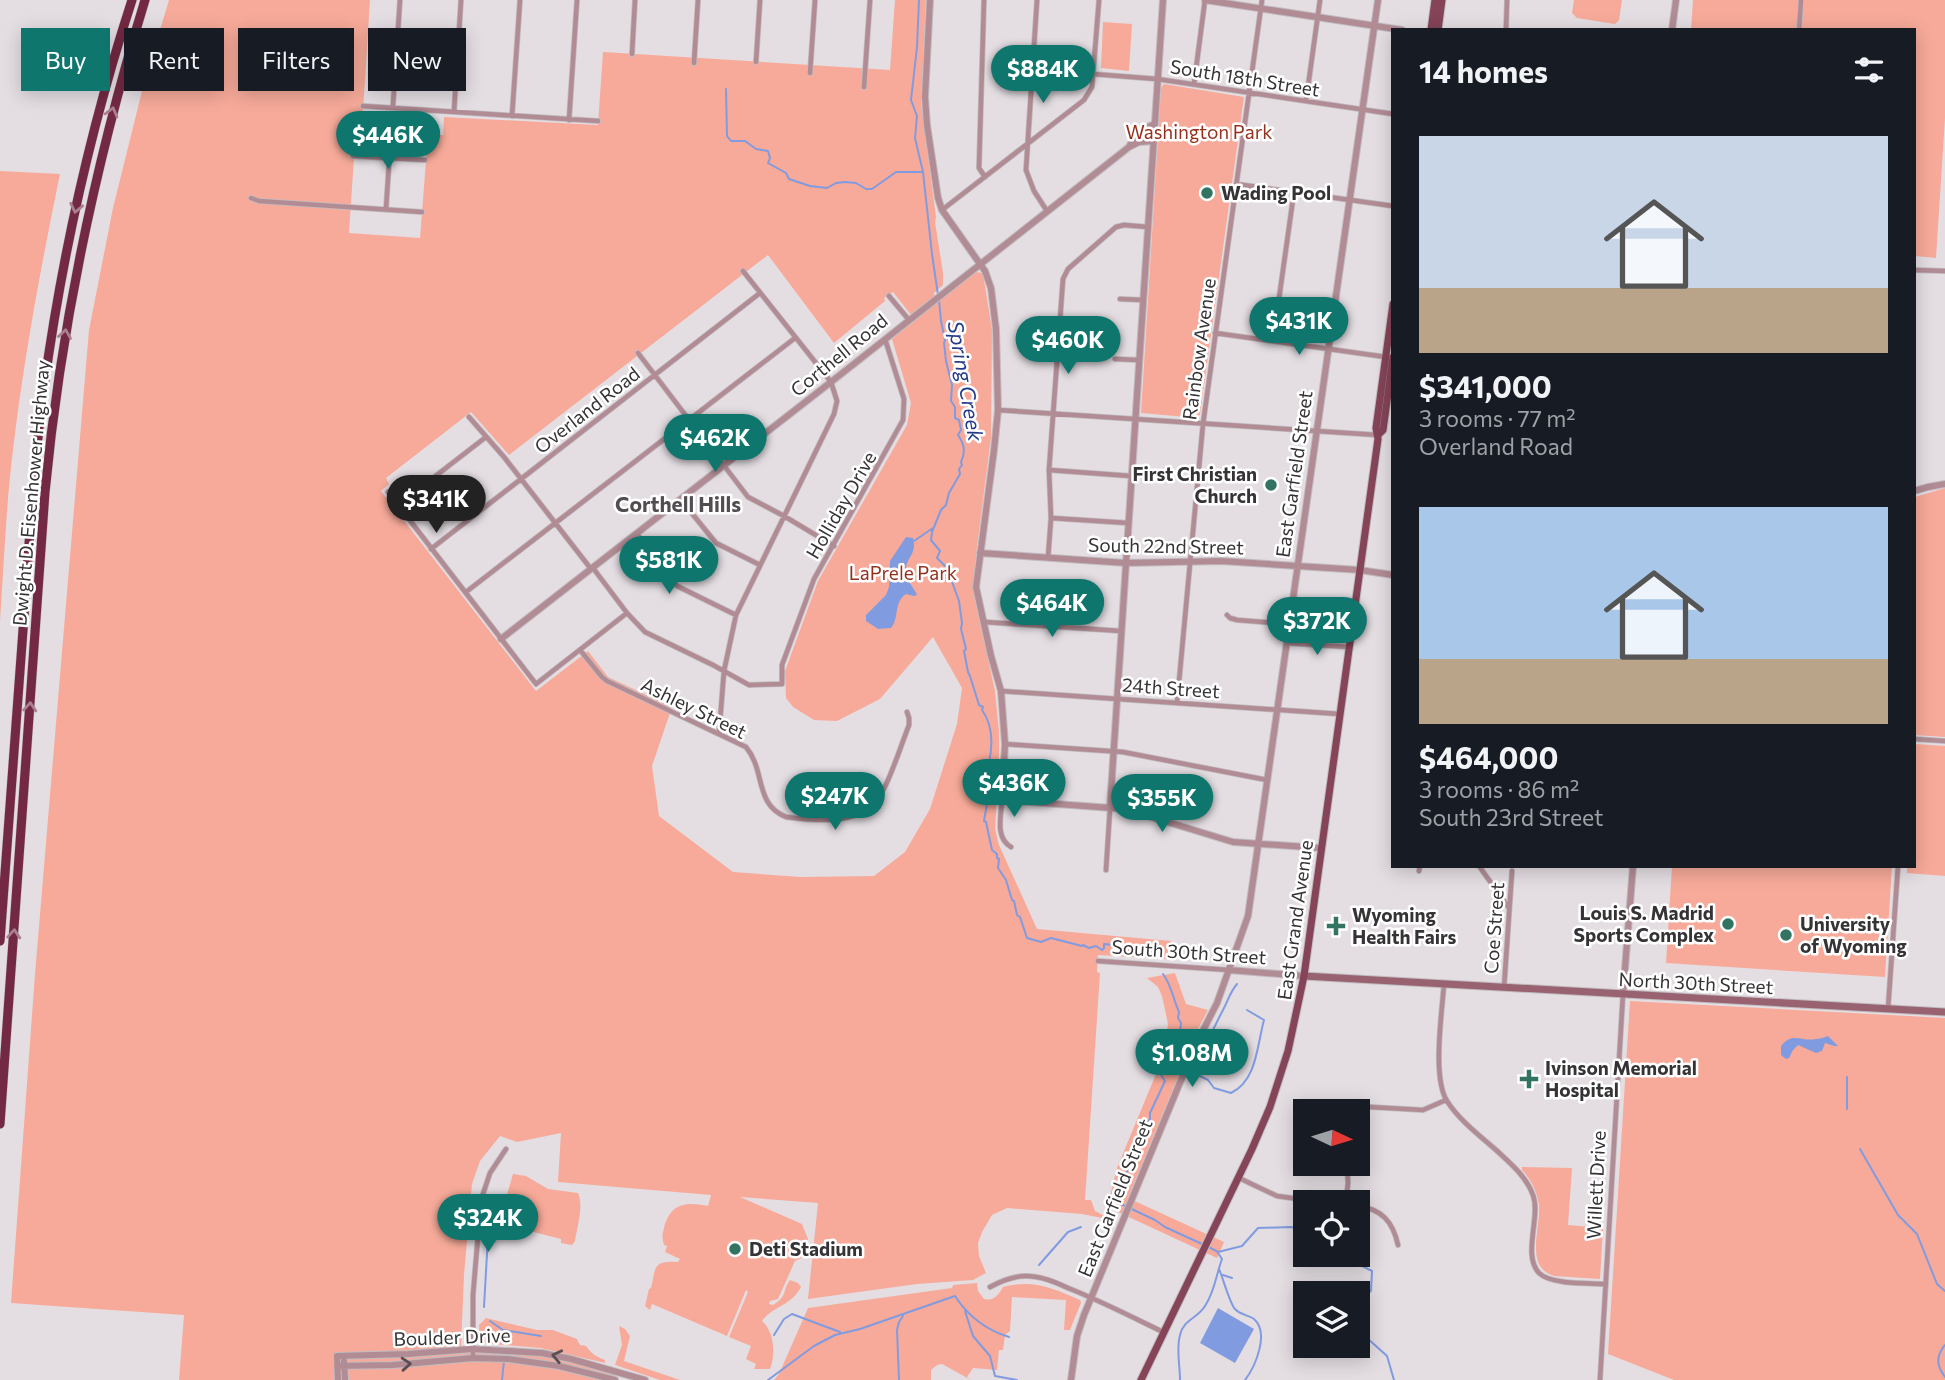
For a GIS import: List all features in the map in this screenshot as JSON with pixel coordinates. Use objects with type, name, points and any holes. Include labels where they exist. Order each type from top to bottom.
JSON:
[{"type":"highway","name":"Dwight D. Eisenhower Highway","points":[[0,942],[33,492],[46,375],[78,198],[100,108],[132,0]]},
{"type":"highway","name":"Dwight D. Eisenhower Highway","points":[[0,1124],[51,428],[68,315],[89,205],[112,110],[145,0]]},
{"type":"main road","points":[[1431,28],[1435,0]]},
{"type":"main road","points":[[1438,28],[1442,0]]},
{"type":"main road","name":"East Grand Avenue","points":[[1141,1380],[1261,1130],[1290,1043],[1304,975],[1391,330]]},
{"type":"main road","name":"South 30th Street","points":[[1304,975],[1444,984]]},
{"type":"main road","name":"North 30th Street","points":[[1444,984],[1945,1012]]},
{"type":"street","points":[[386,209],[400,0]]},
{"type":"street","points":[[454,112],[461,0]]},
{"type":"street","points":[[512,116],[520,0]]},
{"type":"street","points":[[569,120],[577,0]]},
{"type":"street","points":[[632,54],[635,0]]},
{"type":"street","points":[[694,63],[698,0]]},
{"type":"street","points":[[756,62],[760,0]]},
{"type":"street","points":[[810,73],[815,0]]},
{"type":"street","points":[[864,86],[870,0]]},
{"type":"street","points":[[930,0],[926,108],[934,173],[942,210],[988,278],[995,314],[998,410],[976,587],[1001,691],[1006,744],[1001,836],[1011,848]]},
{"type":"street","points":[[984,0],[979,168],[985,177]]},
{"type":"street","points":[[1037,0],[1026,170],[1046,211]]},
{"type":"street","points":[[942,210],[1084,100],[1092,87],[1099,0]]},
{"type":"street","points":[[1106,870],[1163,0]]},
{"type":"street","points":[[1194,84],[1205,0],[1391,28]]},
{"type":"street","name":"Rainbow Avenue","points":[[1177,703],[1202,424],[1262,0]]},
{"type":"street","points":[[1306,101],[1321,0]]},
{"type":"street","name":"East Garfield Street","points":[[1071,1380],[1077,1336],[1195,1046],[1217,1003],[1248,916],[1378,0]]},
{"type":"street","points":[[1506,28],[1507,0]]},
{"type":"street","points":[[1672,28],[1676,0]]},
{"type":"street","points":[[1799,28],[1801,0]]},
{"type":"street","name":"South 18th Street","points":[[1093,74],[1157,79],[1391,114]]},
{"type":"street","points":[[363,106],[598,121]]},
{"type":"street","name":"Corthell Road","points":[[501,639],[725,466],[1154,124]]},
{"type":"street","name":"Corthell Road","points":[[1129,146],[1153,141]]},
{"type":"street","points":[[353,156],[425,160]]},
{"type":"street","points":[[1237,184],[1391,206]]},
{"type":"street","points":[[1273,341],[1294,192]]},
{"type":"street","points":[[251,198],[259,201],[422,212]]},
{"type":"street","points":[[1048,558],[1051,518],[1049,470],[1065,273],[1116,227],[1148,226]]},
{"type":"street","points":[[1916,270],[1945,271]]},
{"type":"street","points":[[719,734],[724,671],[736,615],[834,414],[837,401],[831,382],[743,271]]},
{"type":"street","name":"Overland Road","points":[[431,549],[760,293]]},
{"type":"street","points":[[889,296],[909,320]]},
{"type":"street","points":[[1120,299],[1143,300]]},
{"type":"street","points":[[1215,332],[1389,357]]},
{"type":"street","points":[[466,593],[795,338]]},
{"type":"street","name":"Holliday Drive","points":[[724,671],[749,685],[782,684],[782,665],[814,579],[904,420],[904,399],[885,339]]},
{"type":"street","points":[[638,353],[748,497],[834,546]]},
{"type":"street","points":[[1115,359],[1139,360]]},
{"type":"street","points":[[998,410],[1378,435]]},
{"type":"street","points":[[470,417],[645,632],[724,671]]},
{"type":"street","points":[[398,505],[486,437]]},
{"type":"street","points":[[1049,470],[1132,476]]},
{"type":"street","points":[[1916,490],[1945,484]]},
{"type":"street","points":[[388,492],[536,684],[627,613]]},
{"type":"street","points":[[681,500],[716,543],[760,565]]},
{"type":"street","points":[[1051,518],[1128,523]]},
{"type":"street","points":[[637,534],[677,586],[736,615]]},
{"type":"street","name":"South 22nd Street","points":[[980,553],[1126,563],[1221,561],[1360,570],[1391,575]]},
{"type":"street","points":[[1227,615],[1237,620],[1289,624]]},
{"type":"street","points":[[985,622],[1121,631]]},
{"type":"street","points":[[1286,642],[1349,647]]},
{"type":"street","name":"Ashley Street","points":[[580,650],[607,681],[740,743],[753,756],[758,766],[766,803],[778,813],[795,818],[844,820],[863,814],[881,796],[909,725],[907,712]]},
{"type":"street","name":"24th Street","points":[[1001,691],[1340,714]]},
{"type":"street","points":[[1916,739],[1945,741]]},
{"type":"street","points":[[1006,744],[1114,752],[1267,780]]},
{"type":"street","points":[[1002,800],[1125,809],[1233,842],[1321,848]]},
{"type":"street","points":[[1480,868],[1509,908]]},
{"type":"street","name":"Willett Drive","points":[[1600,1380],[1633,868]]},
{"type":"street","points":[[1888,1009],[1898,868]]},
{"type":"street","name":"Coe Street","points":[[1504,988],[1512,871]]},
{"type":"street","name":"South 30th Street","points":[[1098,961],[1304,975]]},
{"type":"street","points":[[1444,984],[1440,1085],[1446,1100],[1524,1178],[1532,1192],[1536,1213],[1532,1257],[1536,1269],[1550,1280],[1606,1284]]},
{"type":"street","points":[[1370,1107],[1423,1110],[1446,1100]]},
{"type":"street","points":[[473,1358],[473,1294],[481,1200],[491,1173],[506,1149]]},
{"type":"street","points":[[1238,1178],[1278,1196],[1293,1198]]},
{"type":"street","points":[[1370,1208],[1385,1217],[1394,1229],[1398,1245]]},
{"type":"street","points":[[990,1287],[1002,1280],[1028,1276],[1044,1278],[1163,1332]]},
{"type":"street","name":"Boulder Drive","points":[[615,1380],[559,1366],[508,1359],[473,1358],[393,1365],[341,1365],[343,1356],[472,1349],[542,1353],[645,1380]]},
{"type":"street","points":[[338,1380],[341,1365]]},
{"type":"street","points":[[341,1365],[345,1380]]},
{"type":"green space","name":"LaPrele Park","points":[[169,0],[370,0],[363,111],[357,112],[349,233],[420,238],[428,135],[443,135],[444,117],[598,125],[603,52],[890,70],[895,0],[926,0],[921,103],[943,273],[943,285],[934,293],[936,303],[976,272],[983,273],[992,330],[991,437],[977,547],[974,595],[995,691],[999,764],[995,829],[999,845],[1037,929],[1171,941],[1169,959],[1098,955],[1097,972],[1100,973],[1085,1200],[1091,1200],[1095,1211],[1107,1219],[1082,1214],[1007,1208],[992,1215],[982,1232],[978,1243],[979,1256],[986,1273],[973,1280],[917,1284],[808,1299],[818,1203],[740,1197],[802,1224],[808,1239],[801,1258],[795,1261],[778,1299],[770,1301],[769,1304],[773,1305],[781,1299],[790,1280],[801,1287],[792,1299],[762,1321],[773,1343],[770,1369],[754,1369],[756,1364],[746,1359],[751,1346],[729,1337],[748,1292],[746,1290],[727,1336],[652,1304],[650,1310],[645,1306],[659,1264],[678,1262],[680,1259],[665,1252],[667,1246],[664,1245],[663,1235],[670,1214],[674,1209],[686,1204],[708,1206],[711,1195],[558,1182],[561,1133],[517,1142],[500,1136],[480,1161],[472,1184],[461,1347],[538,1350],[617,1369],[615,1380],[179,1380],[184,1315],[11,1303],[35,974],[89,330],[113,208],[142,91],[224,91],[224,28],[161,28]],"holes":[[[768,255],[834,343],[885,301],[884,298],[893,292],[915,320],[892,339],[911,403],[907,425],[818,581],[785,671],[786,698],[793,707],[814,720],[837,721],[880,699],[933,637],[962,688],[957,724],[930,809],[905,852],[874,876],[801,877],[733,872],[659,816],[652,766],[672,707],[608,677],[588,651],[536,691],[381,491],[389,484],[386,478],[471,412],[509,455]]]},
{"type":"green space","points":[[1574,0],[1622,0],[1619,20],[1615,24],[1577,18],[1572,13]]},
{"type":"green space","points":[[1693,0],[1945,0],[1945,118],[1936,258],[1916,256],[1916,28],[1691,28]]},
{"type":"green space","points":[[1103,22],[1132,24],[1129,71],[1101,68]]},
{"type":"green space","name":"Washington Park","points":[[1164,84],[1244,97],[1200,414],[1197,418],[1141,413],[1161,88]]},
{"type":"green space","points":[[0,171],[60,174],[33,312],[17,415],[0,621]]},
{"type":"green space","points":[[1945,488],[1945,737],[1916,735],[1916,497]]},
{"type":"green space","points":[[1916,744],[1945,746],[1945,876],[1907,873],[1907,868],[1916,868]]},
{"type":"green space","points":[[1672,868],[1892,868],[1885,977],[1666,963]]},
{"type":"green space","points":[[1175,973],[1186,1004],[1208,1010],[1128,1198],[1224,1242],[1217,1258],[1118,1212],[1109,1200],[1117,1168],[1163,1057],[1168,1024],[1158,987],[1147,978]]},
{"type":"green space","points":[[1630,1001],[1945,1018],[1945,1380],[1674,1380],[1608,1354]]},
{"type":"green space","points":[[1522,1167],[1572,1168],[1568,1225],[1603,1228],[1600,1279],[1554,1276],[1539,1264],[1536,1246],[1539,1205],[1535,1190]]},
{"type":"green space","points":[[513,1174],[526,1176],[548,1189],[578,1193],[580,1217],[572,1245],[561,1243],[561,1239],[499,1222]]},
{"type":"green space","points":[[977,1283],[978,1291],[984,1299],[994,1298],[1003,1287],[1034,1284],[1080,1300],[1081,1303],[1070,1330],[1064,1330],[1066,1300],[1012,1297],[1010,1331],[1005,1335],[1003,1350],[999,1350],[997,1370],[973,1368],[967,1377],[971,1380],[942,1364],[931,1370],[931,1380],[774,1380],[808,1308]]},
{"type":"green space","points":[[486,1318],[537,1330],[553,1330],[577,1339],[580,1345],[586,1346],[605,1360],[605,1363],[540,1348],[480,1343],[479,1325]]},
{"type":"green space","points":[[619,1326],[630,1336],[624,1361],[680,1380],[660,1380],[615,1365],[622,1345]]},
{"type":"water","points":[[906,537],[913,538],[914,549],[906,573],[917,595],[906,594],[899,602],[891,628],[878,629],[866,621],[866,615],[886,595],[890,561]]},
{"type":"water","points":[[1828,1036],[1838,1046],[1825,1043],[1822,1051],[1816,1053],[1798,1045],[1789,1058],[1781,1055],[1781,1046],[1789,1039],[1811,1040]]},
{"type":"water","points":[[1218,1308],[1254,1329],[1235,1363],[1200,1343]]},
{"type":"waterway","name":"Spring Creek","points":[[919,0],[911,100],[917,116],[915,138],[923,172],[938,295]]},
{"type":"waterway","points":[[726,89],[727,136],[731,141],[745,141],[756,149],[768,151],[768,163],[786,173],[789,179],[810,186],[827,188],[845,182],[872,189],[896,172],[923,172]]},
{"type":"waterway","name":"Spring Creek","points":[[939,300],[946,361],[952,385],[951,401],[955,407],[955,418],[959,420],[961,430],[958,435],[964,451],[960,474],[941,510],[931,540],[940,551],[937,558],[947,568],[959,601],[968,672],[990,728],[990,767],[987,777],[990,781],[988,788],[991,797],[984,821],[992,850],[999,859],[998,868],[1006,880],[1027,938],[1041,942],[1051,938],[1089,948],[1096,946],[1102,950],[1104,944],[1116,943],[1122,947],[1140,948],[1157,957]]},
{"type":"waterway","points":[[914,541],[933,528]]},
{"type":"waterway","name":"Spring Creek","points":[[1163,974],[1179,1012],[1180,1031],[1176,1035],[1174,1052],[1167,1071],[1161,1075],[1165,1081],[1150,1113],[1150,1119],[1136,1138],[1137,1143],[1134,1145],[1117,1199],[1121,1204],[1202,1244]]},
{"type":"waterway","points":[[1237,984],[1194,1073],[1208,1080],[1214,1088],[1231,1093],[1240,1087],[1251,1071],[1264,1020],[1247,1010]]},
{"type":"waterway","points":[[1847,1077],[1847,1109]]},
{"type":"waterway","points":[[1860,1149],[1898,1215],[1917,1234],[1937,1284],[1945,1291]]},
{"type":"waterway","points":[[1039,1265],[1068,1232],[1081,1227]]},
{"type":"waterway","name":"Spring Creek","points":[[1207,1246],[1218,1252],[1242,1246],[1258,1228],[1293,1228]]},
{"type":"waterway","points":[[484,1307],[488,1236]]},
{"type":"waterway","points":[[1180,1380],[1180,1335],[1184,1326],[1202,1310],[1211,1295],[1222,1259],[1218,1253]]},
{"type":"waterway","name":"Spring Creek","points":[[1364,1267],[1372,1271],[1370,1292]]},
{"type":"waterway","points":[[1219,1269],[1233,1306],[1239,1313],[1254,1319],[1261,1333],[1256,1359],[1245,1380]]},
{"type":"waterway","points":[[1223,1275],[1232,1278]]},
{"type":"waterway","points":[[768,1380],[814,1346],[835,1335],[955,1296],[978,1321],[1009,1337]]},
{"type":"waterway","points":[[965,1311],[973,1336],[990,1356],[995,1376],[1017,1380]]},
{"type":"waterway","points":[[774,1335],[784,1319],[792,1314],[840,1332]]},
{"type":"waterway","points":[[899,1380],[897,1330],[903,1316]]},
{"type":"waterway","points":[[490,1321],[503,1330],[541,1336]]},
{"type":"waterway","name":"Spring Creek","points":[[1370,1341],[1387,1356],[1394,1380]]},
{"type":"waterway","points":[[1945,1345],[1938,1361],[1945,1377]]},
{"type":"waterway","points":[[502,1380],[504,1361]]},
{"type":"place","name":"Wading Pool","points":[[1207,193]]},
{"type":"place","name":"First Christian Church","points":[[1271,485]]},
{"type":"place","name":"Louis S. Madrid Sports Complex","points":[[1728,924]]},
{"type":"place","name":"Wyoming Health Fairs","points":[[1336,926]]},
{"type":"place","name":"University of Wyoming","points":[[1786,935]]},
{"type":"place","name":"Ivinson Memorial Hospital","points":[[1529,1079]]},
{"type":"place","name":"Deti Stadium","points":[[735,1249]]},
{"type":"district","name":"Corthell Hills","points":[[678,505]]}]
